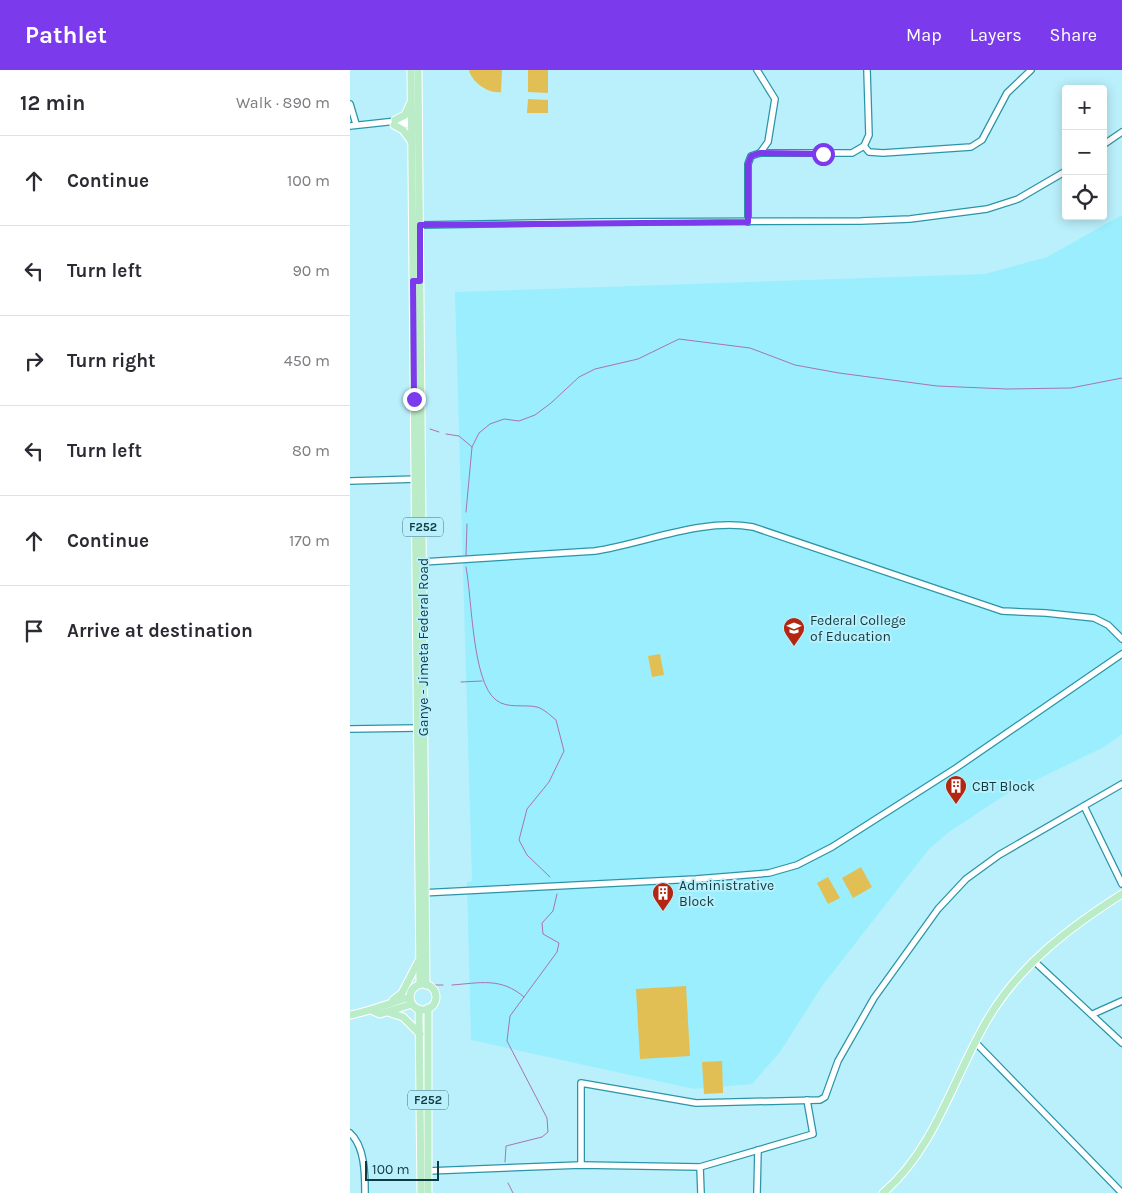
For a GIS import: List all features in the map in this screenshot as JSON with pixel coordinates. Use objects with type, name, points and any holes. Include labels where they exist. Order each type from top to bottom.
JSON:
[{"type":"main road","name":"Ganye - Jimeta Federal Road","points":[[411,70],[411,96],[415,122],[420,225],[417,281]]},
{"type":"main road","name":"Ganye - Jimeta Federal Road","points":[[418,70],[412,142],[417,281],[417,728],[422,893],[419,959],[423,985]]},
{"type":"main road","points":[[411,96],[407,112],[394,123],[407,133],[412,142]]},
{"type":"main road","name":"Ganye - Jimeta Federal Road","points":[[418,479],[423,562],[423,985]]},
{"type":"main road","points":[[883,1193],[902,1174],[923,1145],[975,1042],[1000,1000],[1034,961],[1078,923],[1122,894]]},
{"type":"main road","points":[[350,1015],[373,1011],[390,1003],[402,993],[419,959]]},
{"type":"main road","points":[[423,985],[433,990],[435,995],[434,1001],[428,1008],[419,1009],[411,1000],[412,990],[423,985]]},
{"type":"main road","points":[[390,1003],[411,1000]]},
{"type":"main road","points":[[373,1011],[380,1014],[411,1000]]},
{"type":"main road","name":"F252","points":[[428,1008],[428,1193]]},
{"type":"main road","name":"F252","points":[[419,1009],[421,1193]]},
{"type":"main road","points":[[388,1011],[403,1016],[420,1034]]},
{"type":"street","points":[[757,70],[775,98],[768,142],[760,153]]},
{"type":"street","points":[[748,222],[748,164],[751,156],[760,153],[852,153],[864,146],[869,135],[867,70]]},
{"type":"street","points":[[864,146],[869,152],[883,153],[970,147],[982,140],[1007,92],[1031,70]]},
{"type":"street","points":[[350,104],[353,125],[415,122]]},
{"type":"street","points":[[1107,142],[1122,132]]},
{"type":"street","points":[[420,225],[861,221],[956,214],[987,209],[1018,199],[1062,172]]},
{"type":"street","points":[[350,481],[418,479]]},
{"type":"street","points":[[423,562],[595,551],[622,547],[691,530],[735,524],[753,527],[1002,611],[1094,618],[1108,625],[1122,639]]},
{"type":"street","points":[[422,893],[704,878],[769,873],[797,865],[832,847],[956,768],[1122,654]]},
{"type":"street","points":[[350,728],[417,728]]},
{"type":"street","points":[[581,1165],[581,1083],[696,1103],[820,1100],[824,1098],[838,1061],[874,998],[938,909],[966,879],[999,855],[1122,784]]},
{"type":"street","points":[[1084,806],[1122,884]]},
{"type":"street","points":[[1034,961],[1122,1043]]},
{"type":"street","points":[[1093,1014],[1122,1001]]},
{"type":"street","points":[[975,1042],[1122,1192]]},
{"type":"street","points":[[428,1171],[581,1165],[700,1167],[813,1134],[807,1100]]},
{"type":"street","points":[[350,1133],[359,1147],[365,1174],[365,1193]]},
{"type":"street","points":[[758,1150],[758,1193]]},
{"type":"street","points":[[700,1167],[701,1193]]},
{"type":"shaded area","points":[[469,70],[502,70],[501,92],[491,91],[482,87],[477,83]]},
{"type":"shaded area","points":[[528,70],[548,70],[548,93],[528,92]]},
{"type":"shaded area","points":[[528,99],[548,100],[548,113],[527,113]]},
{"type":"shaded area","name":"Federal College of Education","points":[[1122,215],[1122,734],[1104,747],[1005,795],[949,832],[929,849],[822,986],[780,1052],[752,1084],[694,1089],[471,1040],[467,882],[472,881],[455,292],[985,274],[1047,257]]},
{"type":"shaded area","points":[[660,654],[664,675],[652,677],[648,656]]},
{"type":"shaded area","points":[[861,867],[872,887],[853,898],[842,878]]},
{"type":"shaded area","points":[[828,877],[840,898],[828,904],[817,883]]},
{"type":"shaded area","points":[[686,986],[690,1056],[640,1059],[636,989]]},
{"type":"shaded area","points":[[722,1061],[723,1093],[704,1094],[702,1062]]},
{"type":"waterway","points":[[466,512],[472,447],[479,433],[490,424],[504,419],[519,421],[535,415],[579,377],[595,369],[638,359],[679,339],[750,348],[795,365],[937,386],[1007,389],[1071,388],[1122,378]]},
{"type":"waterway","points":[[430,429],[439,432]]},
{"type":"waterway","points":[[446,434],[459,436],[472,447]]},
{"type":"waterway","points":[[466,556],[467,524]]},
{"type":"waterway","points":[[466,567],[474,638],[482,676],[488,690],[500,703],[537,707],[556,720],[564,751],[549,782],[527,809],[519,840],[527,855],[550,877]]},
{"type":"waterway","points":[[461,682],[482,681]]},
{"type":"waterway","points":[[505,1162],[506,1146],[542,1137],[548,1132],[547,1118],[507,1041],[510,1016],[557,952],[559,943],[543,934],[542,923],[553,911],[557,894]]},
{"type":"waterway","points":[[452,985],[498,984],[507,986],[524,997]]},
{"type":"waterway","points":[[433,985],[443,985]]},
{"type":"waterway","points":[[508,1183],[513,1193]]},
{"type":"place","name":"Federal College of Education","points":[[794,647]]},
{"type":"place","name":"CBT Block","points":[[956,805]]},
{"type":"place","name":"Administrative Block","points":[[663,912]]},
{"type":"route","points":[[414,399],[413,281],[420,281],[420,225],[748,222],[748,164],[751,156],[760,153],[823,154]]}]
